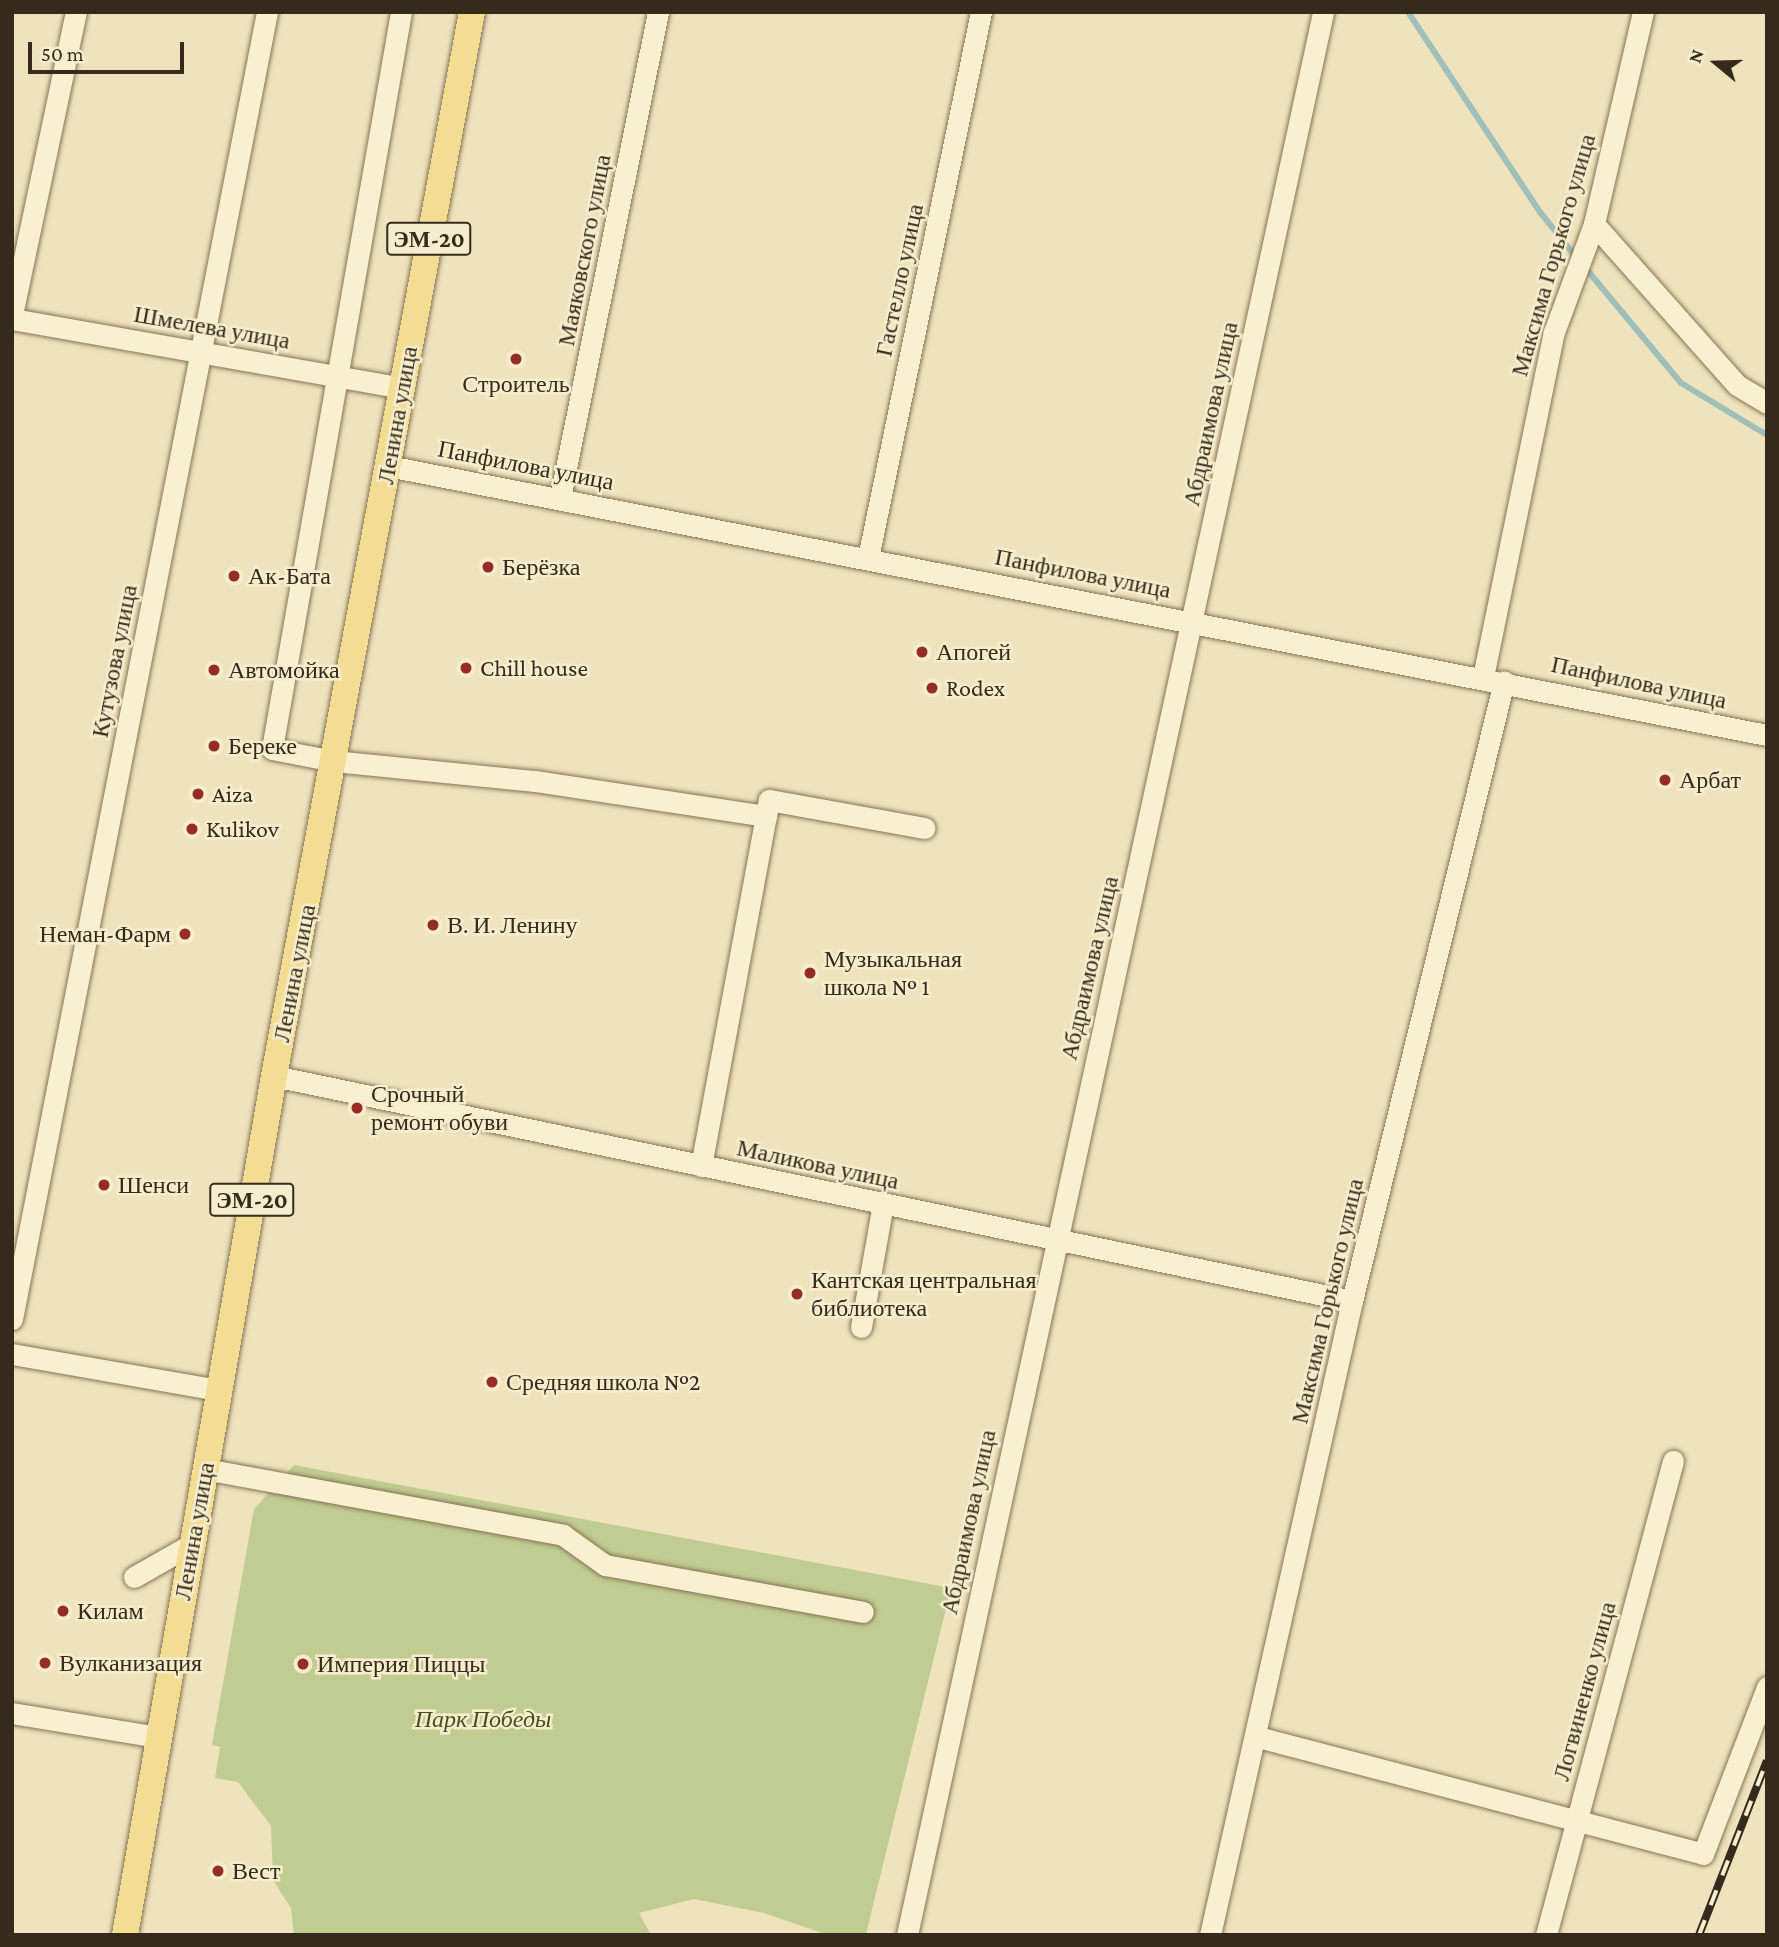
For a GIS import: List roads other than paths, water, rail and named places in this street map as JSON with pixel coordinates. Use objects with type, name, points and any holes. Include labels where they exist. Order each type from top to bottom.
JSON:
[{"type":"main road","name":"Ленина улица","points":[[125,1935],[274,1076],[472,12]]},
{"type":"street","points":[[12,317],[76,12]]},
{"type":"street","name":"Кутузова улица","points":[[12,1319],[267,12]]},
{"type":"street","points":[[401,12],[272,749],[334,761],[535,781],[766,817]]},
{"type":"street","name":"Маяковского улица","points":[[560,498],[658,12]]},
{"type":"street","name":"Гастелло улица","points":[[869,558],[981,12]]},
{"type":"street","name":"Абдраимова улица","points":[[907,1935],[1323,12]]},
{"type":"street","name":"Максима Горького улица","points":[[1210,1935],[1258,1737],[1352,1301],[1493,679],[1554,332],[1594,224],[1643,12]]},
{"type":"street","points":[[1594,224],[1737,385],[1767,403]]},
{"type":"street","name":"Шмелева улица","points":[[12,317],[402,388]]},
{"type":"street","name":"Панфилова улица","points":[[388,466],[1493,679],[1767,735]]},
{"type":"street","points":[[702,1166],[769,800],[924,828]]},
{"type":"street","name":"Маликова улица","points":[[274,1076],[1352,1301]]},
{"type":"street","points":[[861,1327],[883,1204]]},
{"type":"street","points":[[12,1354],[219,1390]]},
{"type":"street","name":"Логвиненко улица","points":[[1546,1935],[1673,1461]]},
{"type":"street","points":[[205,1469],[563,1535],[605,1565],[863,1612]]},
{"type":"street","points":[[134,1577],[192,1544]]},
{"type":"street","points":[[1258,1737],[1703,1854],[1767,1687]]},
{"type":"street","points":[[12,1713],[159,1737]]},
{"type":"waterway","points":[[1408,12],[1540,212],[1576,257]]},
{"type":"waterway","points":[[1583,265],[1681,383],[1767,435]]},
{"type":"railway","points":[[1699,1935],[1767,1761]]},
{"type":"place","name":"Строитель","points":[[516,359]]},
{"type":"place","name":"Берёзка","points":[[488,567]]},
{"type":"place","name":"Ак-Бата","points":[[234,576]]},
{"type":"place","name":"Апогей","points":[[922,652]]},
{"type":"place","name":"Chill house","points":[[466,668]]},
{"type":"place","name":"Автомойка","points":[[214,670]]},
{"type":"place","name":"Rodex","points":[[932,688]]},
{"type":"place","name":"Береке","points":[[214,746]]},
{"type":"place","name":"Арбат","points":[[1665,780]]},
{"type":"place","name":"Aiza","points":[[198,794]]},
{"type":"place","name":"Kulikov","points":[[192,829]]},
{"type":"place","name":"В. И. Ленину","points":[[433,925]]},
{"type":"place","name":"Неман-Фарм","points":[[185,934]]},
{"type":"place","name":"Музыкальная школа № 1","points":[[810,973]]},
{"type":"place","name":"Срочный ремонт обуви","points":[[357,1108]]},
{"type":"place","name":"Шенси","points":[[104,1185]]},
{"type":"place","name":"Кантская центральная библиотека","points":[[797,1294]]},
{"type":"place","name":"Средняя школа №2","points":[[492,1382]]},
{"type":"place","name":"Килам","points":[[63,1611]]},
{"type":"place","name":"Вулканизация","points":[[45,1663]]},
{"type":"place","name":"Империя Пиццы","points":[[303,1664]]},
{"type":"place","name":"Вест","points":[[218,1871]]},
{"type":"park label","name":"Парк Победы","points":[[483,1719]]}]
